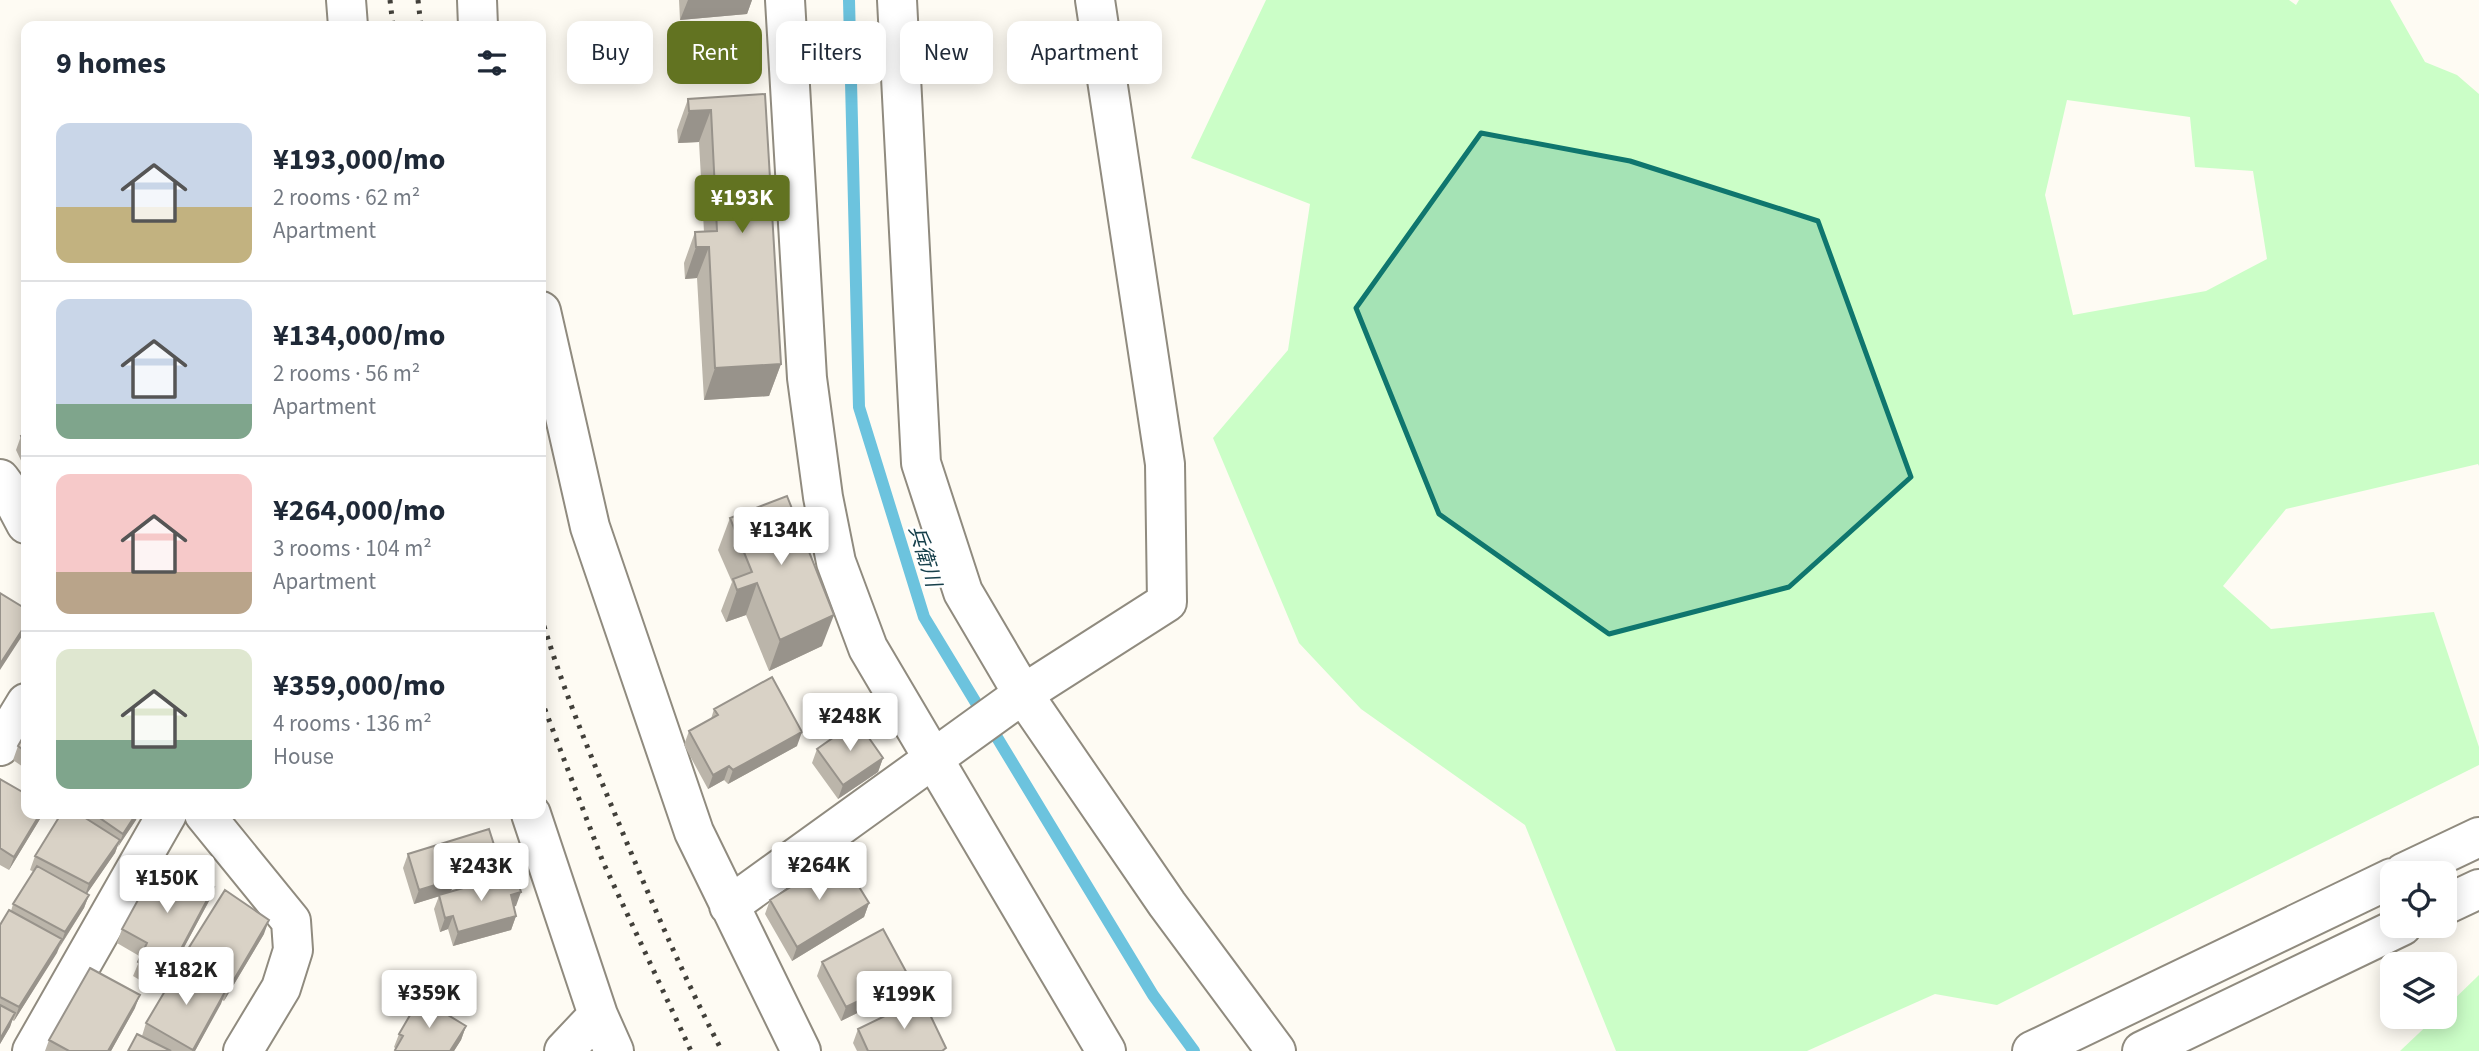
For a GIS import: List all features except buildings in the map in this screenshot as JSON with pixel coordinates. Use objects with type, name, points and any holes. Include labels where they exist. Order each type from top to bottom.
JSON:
[{"type":"street","points":[[346,0],[348,21]]},
{"type":"street","points":[[477,0],[478,21]]},
{"type":"street","points":[[785,0],[807,378],[823,497],[836,562],[868,648],[947,749],[1106,1051]]},
{"type":"street","points":[[897,0],[921,463],[963,592],[1015,699],[1276,1051]]},
{"type":"street","points":[[729,906],[1015,699],[1167,603],[1165,464],[1095,0]]},
{"type":"street","points":[[546,333],[590,527],[694,832],[801,1051]]},
{"type":"street","points":[[0,479],[21,515]]},
{"type":"street","points":[[0,746],[21,711]]},
{"type":"street","points":[[32,1051],[164,819]]},
{"type":"street","points":[[208,819],[291,921],[293,950],[281,988],[243,1051]]},
{"type":"street","points":[[532,819],[598,1015],[614,1051]]},
{"type":"street","points":[[2428,861],[2479,837]]},
{"type":"street","points":[[2032,1051],[2380,884]]},
{"type":"street","points":[[2457,899],[2479,889]]},
{"type":"street","points":[[2142,1051],[2380,937]]},
{"type":"street","points":[[564,1051],[598,1015]]},
{"type":"highlighted area","points":[[1481,133],[1630,161],[1818,221],[1911,477],[1789,587],[1609,634],[1439,514],[1356,308]]},
{"type":"green space","points":[[1266,0],[2289,0],[2296,5],[2299,0],[2390,0],[2425,62],[2457,75],[2479,94],[2479,466],[2478,464],[2286,509],[2223,586],[2271,629],[2434,612],[2479,747],[2479,765],[1997,1005],[1935,994],[1807,1051],[1616,1051],[1525,825],[1361,709],[1299,643],[1213,438],[1288,350],[1310,204],[1191,158]],"holes":[[[2067,100],[2190,117],[2195,167],[2253,171],[2267,259],[2206,291],[2073,315],[2045,195]]]},
{"type":"green space","points":[[2479,975],[2479,1051],[2400,1051],[2423,1029],[2457,1029],[2457,996]]},
{"type":"waterway","name":"兵衛川","points":[[849,0],[859,407],[924,617],[1153,995],[1194,1051]]},
{"type":"railway","points":[[390,0],[392,21]]},
{"type":"railway","points":[[418,0],[420,21]]},
{"type":"railway","points":[[546,632],[574,712],[625,838],[678,961],[722,1051]]},
{"type":"railway","points":[[546,712],[603,862],[691,1051]]}]
